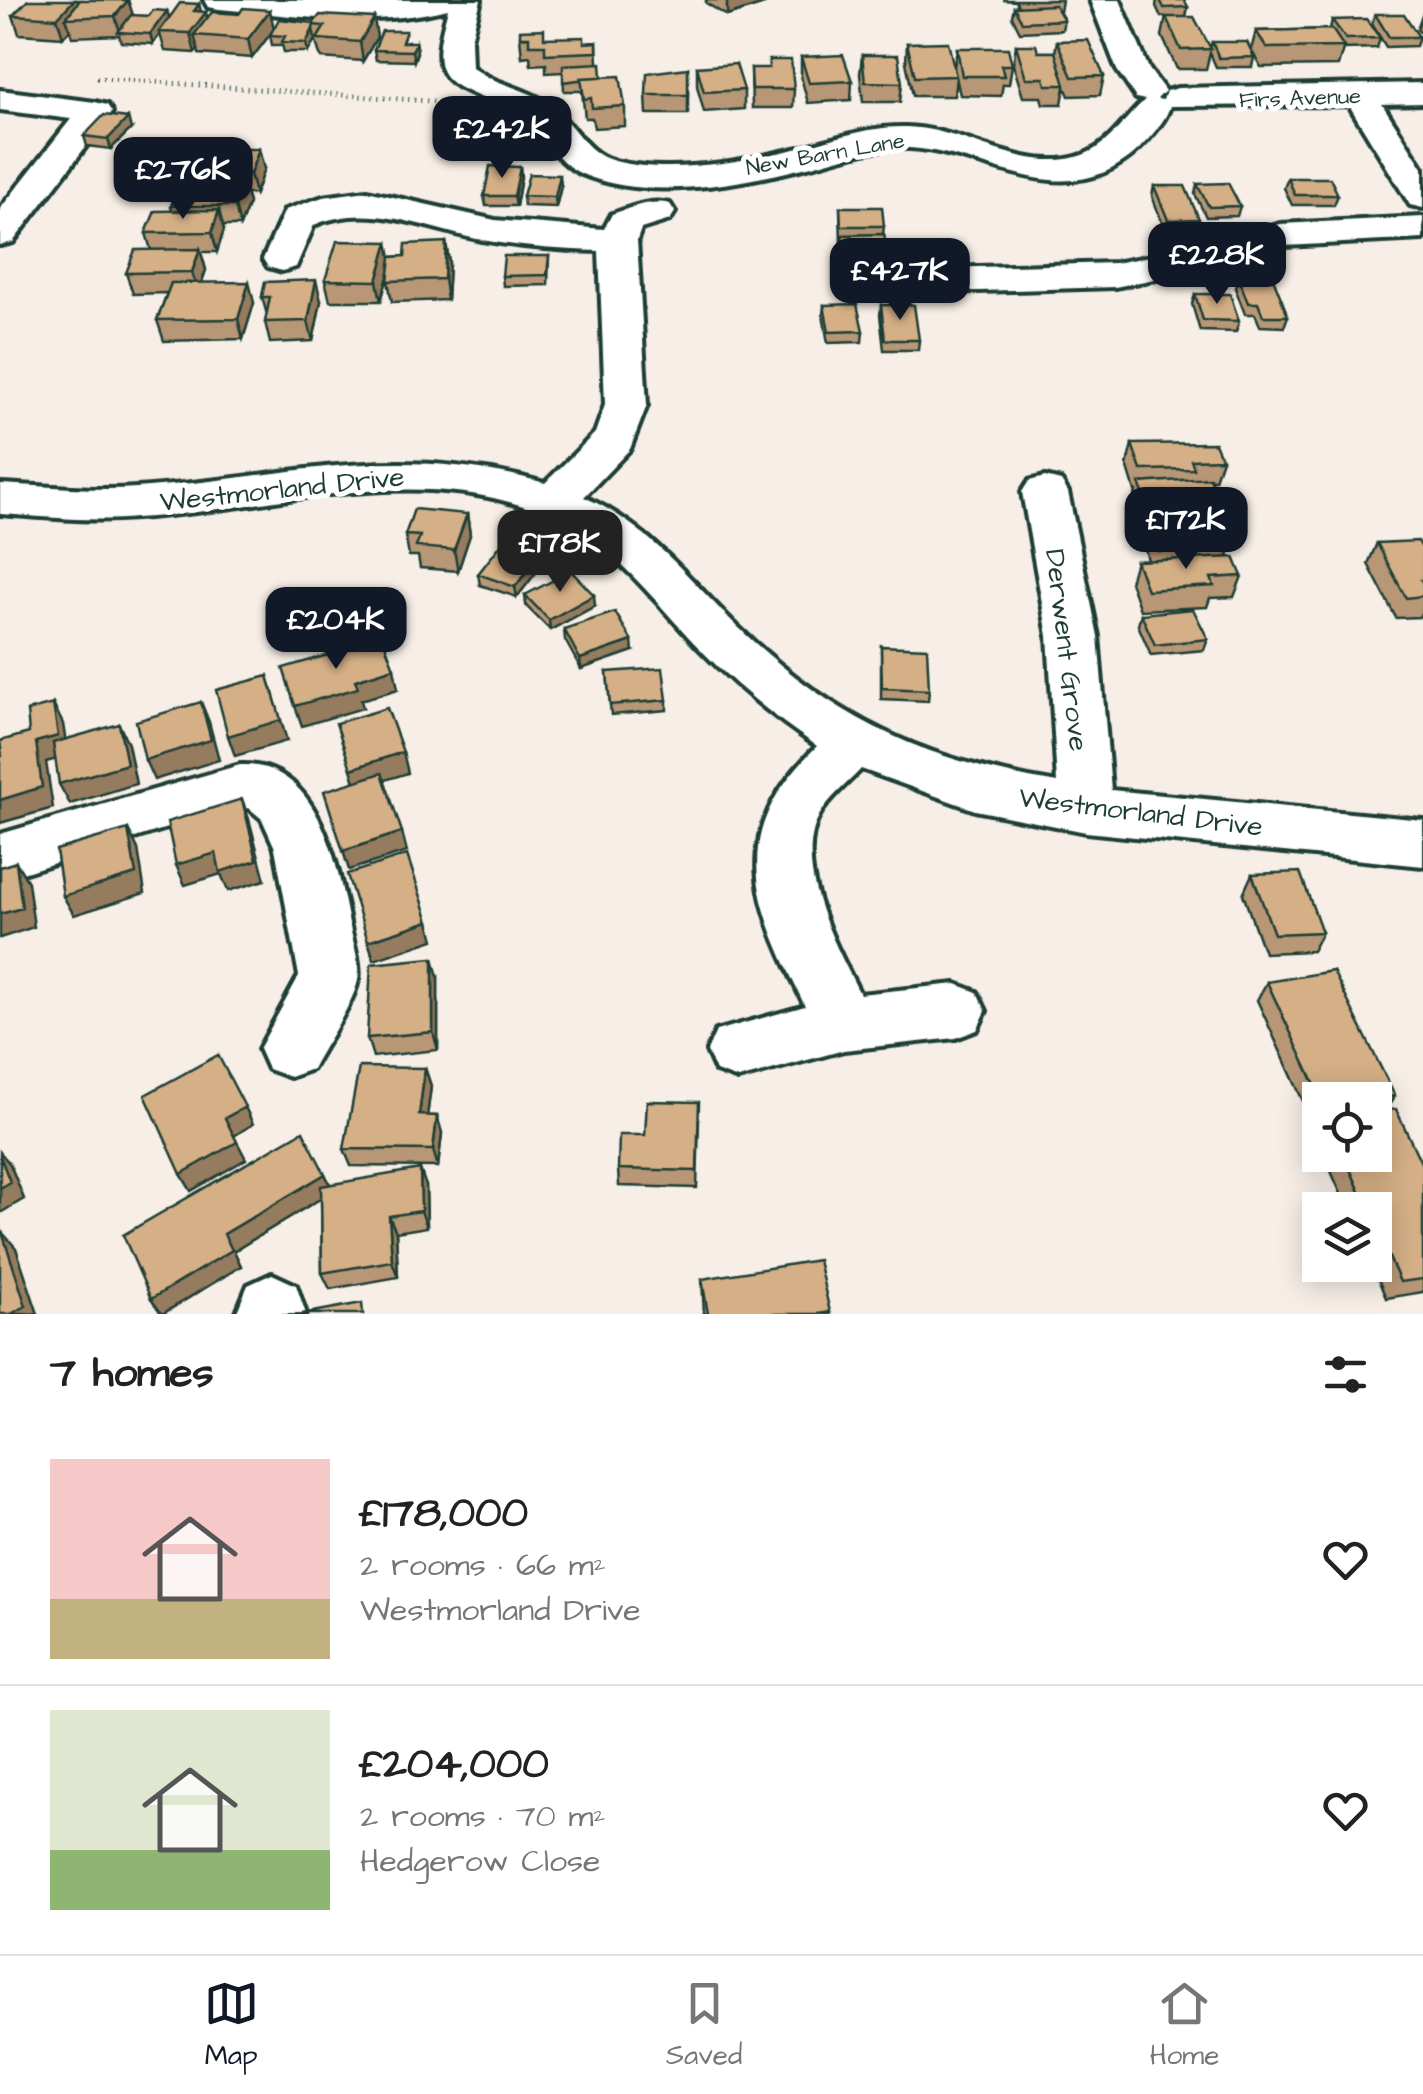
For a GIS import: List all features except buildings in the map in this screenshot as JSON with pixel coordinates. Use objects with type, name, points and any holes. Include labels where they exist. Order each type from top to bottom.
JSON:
[{"type":"street","points":[[220,0],[380,12],[428,20],[455,39],[466,0]]},
{"type":"street","points":[[380,12],[422,8],[448,0]]},
{"type":"street","points":[[1104,0],[1128,60],[1160,99]]},
{"type":"street","name":"New Barn Lane","points":[[455,39],[456,70],[466,80],[480,89],[520,102],[546,119],[582,159],[596,167],[661,174],[780,162],[866,141],[905,136],[946,142],[1040,169],[1084,167],[1115,152],[1160,99]]},
{"type":"street","name":"Firs Avenue","points":[[1160,99],[1423,94]]},
{"type":"street","points":[[1360,96],[1423,197]]},
{"type":"street","points":[[0,100],[95,112],[0,234]]},
{"type":"street","points":[[282,259],[298,218],[316,209],[360,200],[476,228],[567,240],[618,240]]},
{"type":"street","points":[[553,502],[614,439],[626,405],[618,240],[625,222],[656,212]]},
{"type":"street","points":[[875,282],[1114,275],[1223,254],[1280,235],[1423,228]]},
{"type":"street","name":"Westmorland Drive","points":[[0,499],[135,503],[358,475],[431,474],[501,487],[553,502],[603,526],[781,693],[854,742],[918,770],[1086,810],[1423,843]]},
{"type":"street","name":"Derwent Grove","points":[[1046,492],[1072,636],[1086,810]]},
{"type":"street","points":[[844,1022],[802,936],[783,857],[794,810],[854,742]]},
{"type":"street","points":[[0,857],[202,795],[243,787],[263,789],[285,806],[299,838],[329,979],[290,1048]]},
{"type":"street","points":[[738,1052],[844,1022],[956,1011]]},
{"type":"path","points":[[79,76],[432,102],[520,102]]}]
